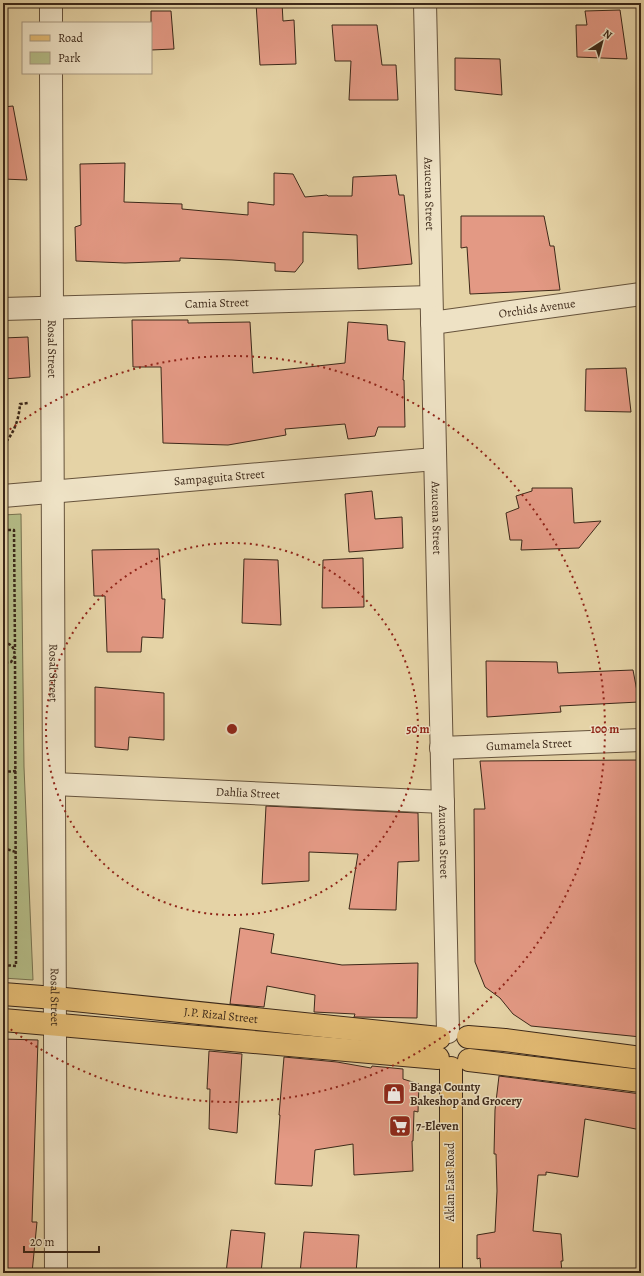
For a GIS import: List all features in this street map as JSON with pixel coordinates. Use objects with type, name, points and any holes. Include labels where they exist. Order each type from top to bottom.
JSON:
[{"type":"main road","name":"J.P. Rizal Street","points":[[3,994],[55,998],[452,1049]]},
{"type":"main road","name":"J.P. Rizal Street","points":[[3,1020],[452,1049]]},
{"type":"main road","points":[[452,1049],[505,1040],[641,1058]]},
{"type":"main road","points":[[452,1049],[641,1081]]},
{"type":"main road","name":"Aklan East Road","points":[[451,1273],[452,1049]]},
{"type":"street","points":[[51,3],[51,22]]},
{"type":"street","name":"Azucena Street","points":[[425,3],[442,802],[452,1049]]},
{"type":"street","name":"Rosal Street","points":[[51,74],[56,1273]]},
{"type":"street","name":"Orchids Avenue","points":[[432,322],[641,294]]},
{"type":"street","name":"Camia Street","points":[[3,309],[431,297]]},
{"type":"street","name":"Sampaguita Street","points":[[3,496],[435,459]]},
{"type":"street","name":"Gumamela Street","points":[[441,748],[641,740]]},
{"type":"street","name":"Dahlia Street","points":[[54,784],[442,802]]},
{"type":"path","points":[[3,445],[15,427],[20,404],[52,402]]},
{"type":"path","points":[[3,530],[14,530],[16,966],[3,965]]},
{"type":"path","points":[[3,643],[10,644],[15,650]]},
{"type":"path","points":[[3,663],[11,662],[15,656]]},
{"type":"path","points":[[3,772],[16,771]]},
{"type":"path","points":[[3,848],[16,852]]},
{"type":"green space","points":[[21,514],[24,767],[33,980],[3,978],[3,515]]},
{"type":"building","points":[[256,3],[282,3],[283,21],[294,20],[296,64],[260,65]]},
{"type":"building","points":[[620,10],[627,59],[577,57],[576,25],[587,25],[585,11]]},
{"type":"building","points":[[151,11],[171,11],[174,49],[152,50]]},
{"type":"building","points":[[332,25],[377,25],[382,65],[396,65],[398,100],[349,100],[351,61],[335,61]]},
{"type":"building","points":[[455,58],[500,59],[502,95],[455,90]]},
{"type":"building","points":[[13,106],[27,180],[3,179],[3,107]]},
{"type":"building","points":[[125,163],[124,202],[182,204],[182,209],[248,215],[248,202],[274,205],[274,173],[293,174],[305,197],[327,195],[352,196],[353,177],[396,175],[399,195],[404,195],[412,264],[358,269],[357,235],[303,232],[303,262],[295,272],[275,271],[275,263],[232,260],[180,258],[180,261],[125,263],[76,261],[75,227],[81,225],[80,164]]},
{"type":"building","points":[[461,216],[544,216],[550,246],[554,246],[560,290],[470,294],[467,247],[461,248]]},
{"type":"building","points":[[132,320],[188,320],[188,323],[250,322],[253,373],[345,363],[348,322],[387,325],[388,340],[405,342],[403,380],[405,427],[378,427],[375,436],[348,439],[345,424],[285,429],[286,435],[228,445],[163,443],[161,367],[133,367]]},
{"type":"building","points":[[28,337],[30,377],[3,379],[3,338]]},
{"type":"building","points":[[626,368],[631,412],[585,411],[586,369]]},
{"type":"building","points":[[532,488],[572,488],[574,523],[601,521],[579,548],[521,550],[522,540],[510,540],[506,513],[519,508],[516,496],[532,491]]},
{"type":"building","points":[[372,491],[375,519],[402,517],[403,548],[349,552],[345,494]]},
{"type":"building","points":[[159,549],[162,599],[165,599],[163,638],[142,637],[141,652],[107,652],[105,596],[94,596],[92,550]]},
{"type":"building","points":[[363,558],[364,607],[322,608],[323,560]]},
{"type":"building","points":[[244,559],[278,560],[281,625],[242,623]]},
{"type":"building","points":[[486,661],[557,662],[558,673],[633,670],[639,702],[560,706],[561,712],[487,717]]},
{"type":"building","points":[[95,687],[164,693],[164,740],[129,737],[128,750],[95,747]]},
{"type":"building","points":[[641,760],[641,1037],[531,1026],[513,1014],[500,998],[485,987],[475,962],[474,809],[485,809],[480,761]]},
{"type":"building","points":[[266,806],[418,813],[419,861],[398,862],[396,910],[349,909],[358,854],[309,852],[309,881],[262,884]]},
{"type":"building","points":[[240,928],[274,934],[271,953],[342,965],[418,963],[417,1018],[354,1017],[355,1014],[314,1012],[315,995],[267,986],[264,1007],[230,1004]]},
{"type":"building","points":[[3,1039],[38,1040],[32,1222],[37,1222],[32,1273],[3,1270]]},
{"type":"building","points":[[209,1051],[242,1054],[237,1133],[209,1129],[210,1089],[207,1089]]},
{"type":"building","points":[[284,1057],[337,1062],[371,1068],[372,1066],[403,1069],[403,1079],[419,1084],[418,1112],[414,1111],[412,1141],[413,1171],[354,1175],[353,1144],[315,1150],[312,1186],[275,1184]]},
{"type":"building","points":[[499,1076],[641,1094],[641,1130],[585,1119],[578,1177],[546,1172],[546,1175],[538,1175],[533,1231],[561,1234],[563,1261],[561,1261],[562,1273],[481,1273],[480,1258],[477,1259],[477,1235],[495,1232],[497,1191],[496,1154],[494,1154],[495,1110]]},
{"type":"building","points":[[231,1230],[265,1233],[261,1273],[226,1273]]},
{"type":"building","points":[[304,1232],[359,1235],[356,1273],[300,1273]]},
{"type":"place","name":"Banga County Bakeshop and Grocery","points":[[394,1094]]},
{"type":"place","name":"7-Eleven","points":[[400,1126]]}]
